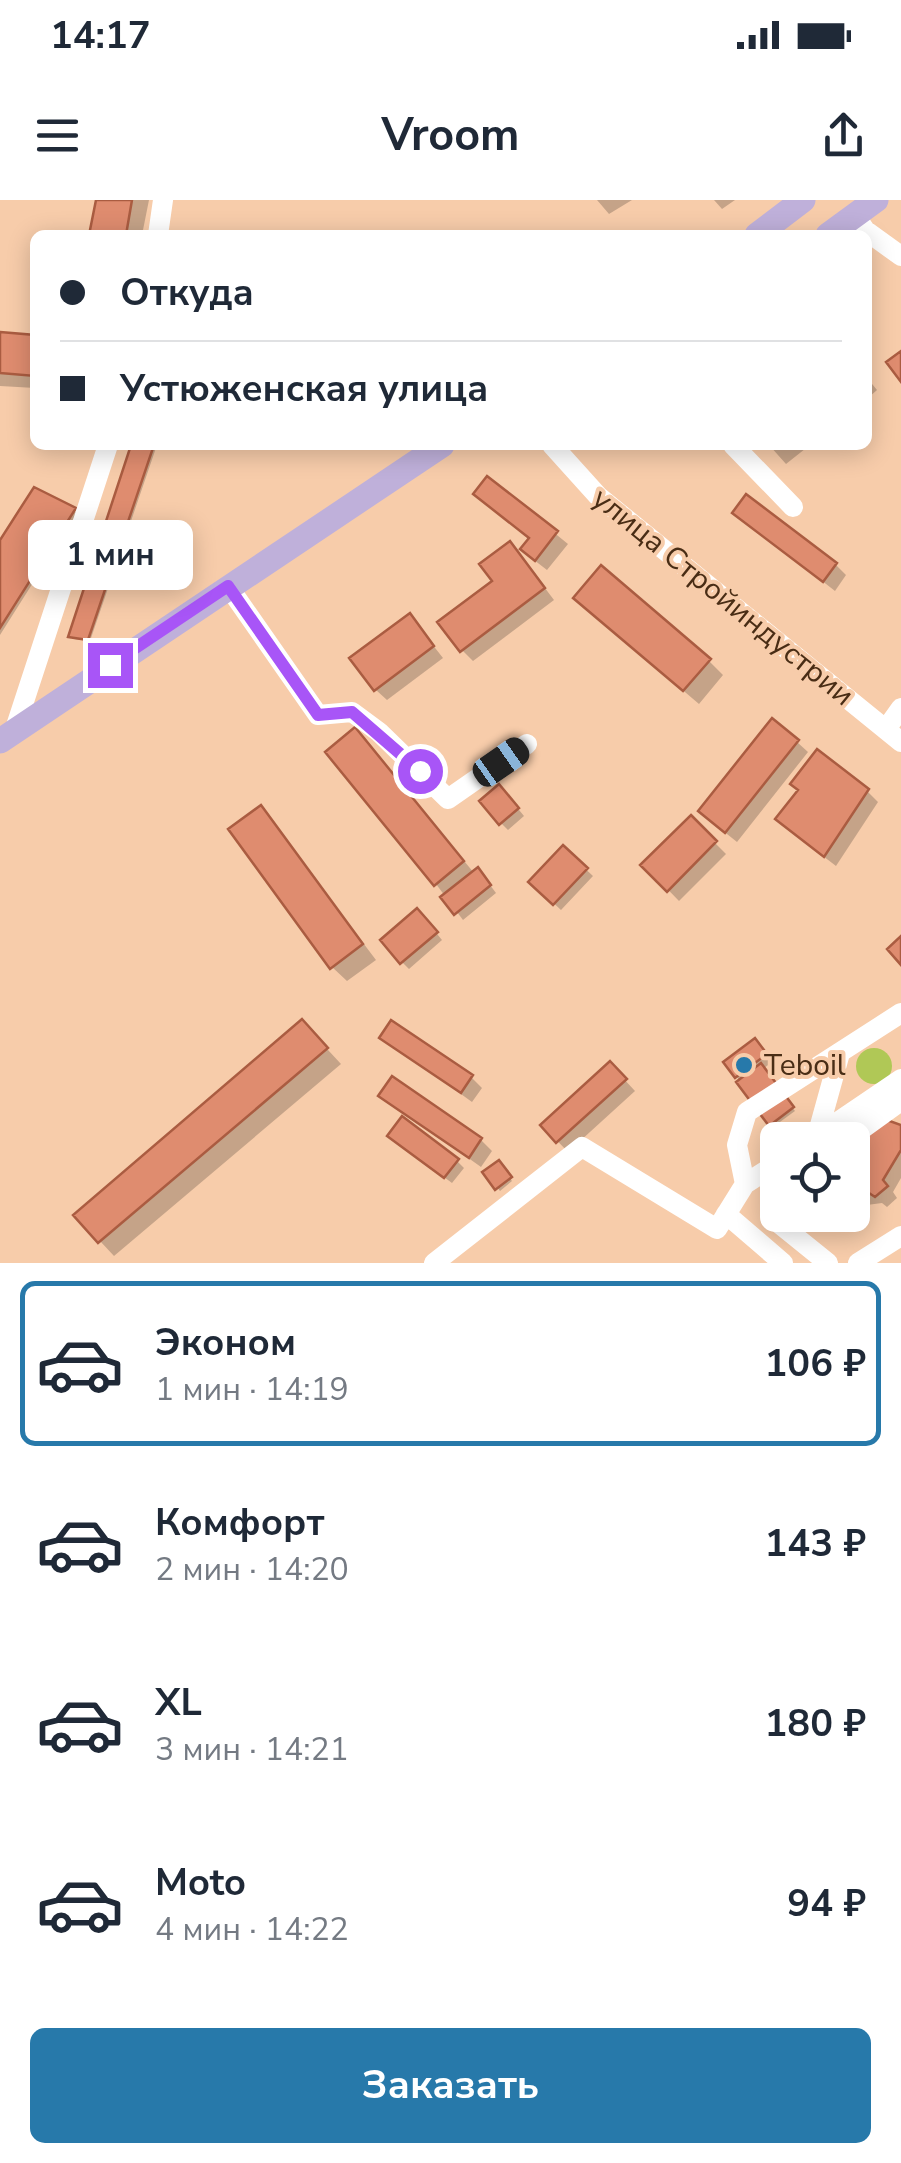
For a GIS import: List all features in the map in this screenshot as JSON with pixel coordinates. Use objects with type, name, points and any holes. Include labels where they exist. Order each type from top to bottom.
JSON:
[{"type":"main road","points":[[763,230],[803,200]]},
{"type":"main road","points":[[835,230],[876,200]]},
{"type":"main road","points":[[8,735],[434,450]]},
{"type":"street","points":[[159,230],[164,200]]},
{"type":"street","points":[[855,216],[865,230]]},
{"type":"street","points":[[872,235],[901,256]]},
{"type":"street","points":[[8,735],[106,450]]},
{"type":"street","name":"улица Стройиндустрии","points":[[557,450],[598,496],[893,736]]},
{"type":"street","points":[[738,450],[793,507]]},
{"type":"street","points":[[228,586],[318,715],[352,712],[380,732],[448,799],[527,744]]},
{"type":"street","points":[[893,736],[901,708]]},
{"type":"street","points":[[746,1184],[737,1145],[747,1112],[901,1013]]},
{"type":"street","points":[[819,1122],[840,1053]]},
{"type":"street","points":[[838,1122],[901,1079]]},
{"type":"street","points":[[870,1123],[901,1102]]},
{"type":"street","points":[[434,1263],[582,1147],[717,1229],[746,1184],[760,1175]]},
{"type":"street","points":[[726,1214],[783,1263]]},
{"type":"street","points":[[789,1232],[828,1263]]},
{"type":"street","points":[[858,1263],[901,1236]]},
{"type":"green space","points":[[874,1048],[887,1053],[892,1066],[887,1079],[874,1084],[861,1079],[856,1066],[861,1053]]},
{"type":"building","points":[[96,200],[132,200],[127,230],[90,230]]},
{"type":"building","points":[[0,332],[30,335],[30,376],[0,373]]},
{"type":"building","points":[[901,351],[901,382],[886,362]]},
{"type":"building","points":[[129,450],[152,450],[88,640],[68,637]]},
{"type":"building","points":[[487,476],[558,531],[535,561],[520,549],[529,538],[473,494]]},
{"type":"building","points":[[34,487],[76,508],[0,628],[0,540]]},
{"type":"building","points":[[746,494],[837,563],[823,582],[732,513]]},
{"type":"building","points":[[510,541],[545,588],[460,652],[437,622],[492,581],[479,564]]},
{"type":"building","points":[[601,565],[711,659],[683,691],[573,598]]},
{"type":"building","points":[[410,613],[434,646],[374,691],[349,658]]},
{"type":"building","points":[[772,718],[799,740],[725,833],[698,811]]},
{"type":"building","points":[[355,727],[464,861],[434,886],[325,752]]},
{"type":"building","points":[[817,749],[869,789],[824,857],[775,819],[798,790],[790,784]]},
{"type":"building","points":[[499,784],[519,808],[499,825],[479,801]]},
{"type":"building","points":[[261,805],[363,944],[330,969],[228,829]]},
{"type":"building","points":[[691,815],[717,841],[667,892],[640,865]]},
{"type":"building","points":[[563,845],[588,868],[553,905],[528,882]]},
{"type":"building","points":[[478,867],[491,885],[454,915],[440,897]]},
{"type":"building","points":[[417,908],[438,932],[400,964],[380,940]]},
{"type":"building","points":[[901,936],[901,965],[887,949]]},
{"type":"building","points":[[302,1019],[328,1048],[98,1243],[73,1215]]},
{"type":"building","points":[[391,1020],[473,1075],[461,1093],[379,1038]]},
{"type":"building","points":[[755,1038],[767,1054],[735,1078],[723,1062]]},
{"type":"building","points":[[610,1061],[627,1079],[556,1143],[540,1125]]},
{"type":"building","points":[[761,1063],[794,1107],[774,1122],[766,1122],[736,1082]]},
{"type":"building","points":[[392,1076],[482,1138],[469,1158],[378,1096]]},
{"type":"building","points":[[402,1116],[459,1159],[444,1178],[387,1136]]},
{"type":"building","points":[[884,1119],[901,1125],[901,1150],[883,1180],[888,1186],[875,1197],[870,1194],[870,1130]]},
{"type":"building","points":[[499,1160],[512,1177],[495,1190],[482,1172]]},
{"type":"place","name":"Teboil","points":[[744,1065]]},
{"type":"route","points":[[110,665],[228,586],[318,715],[352,712],[380,732],[420,771]]}]
